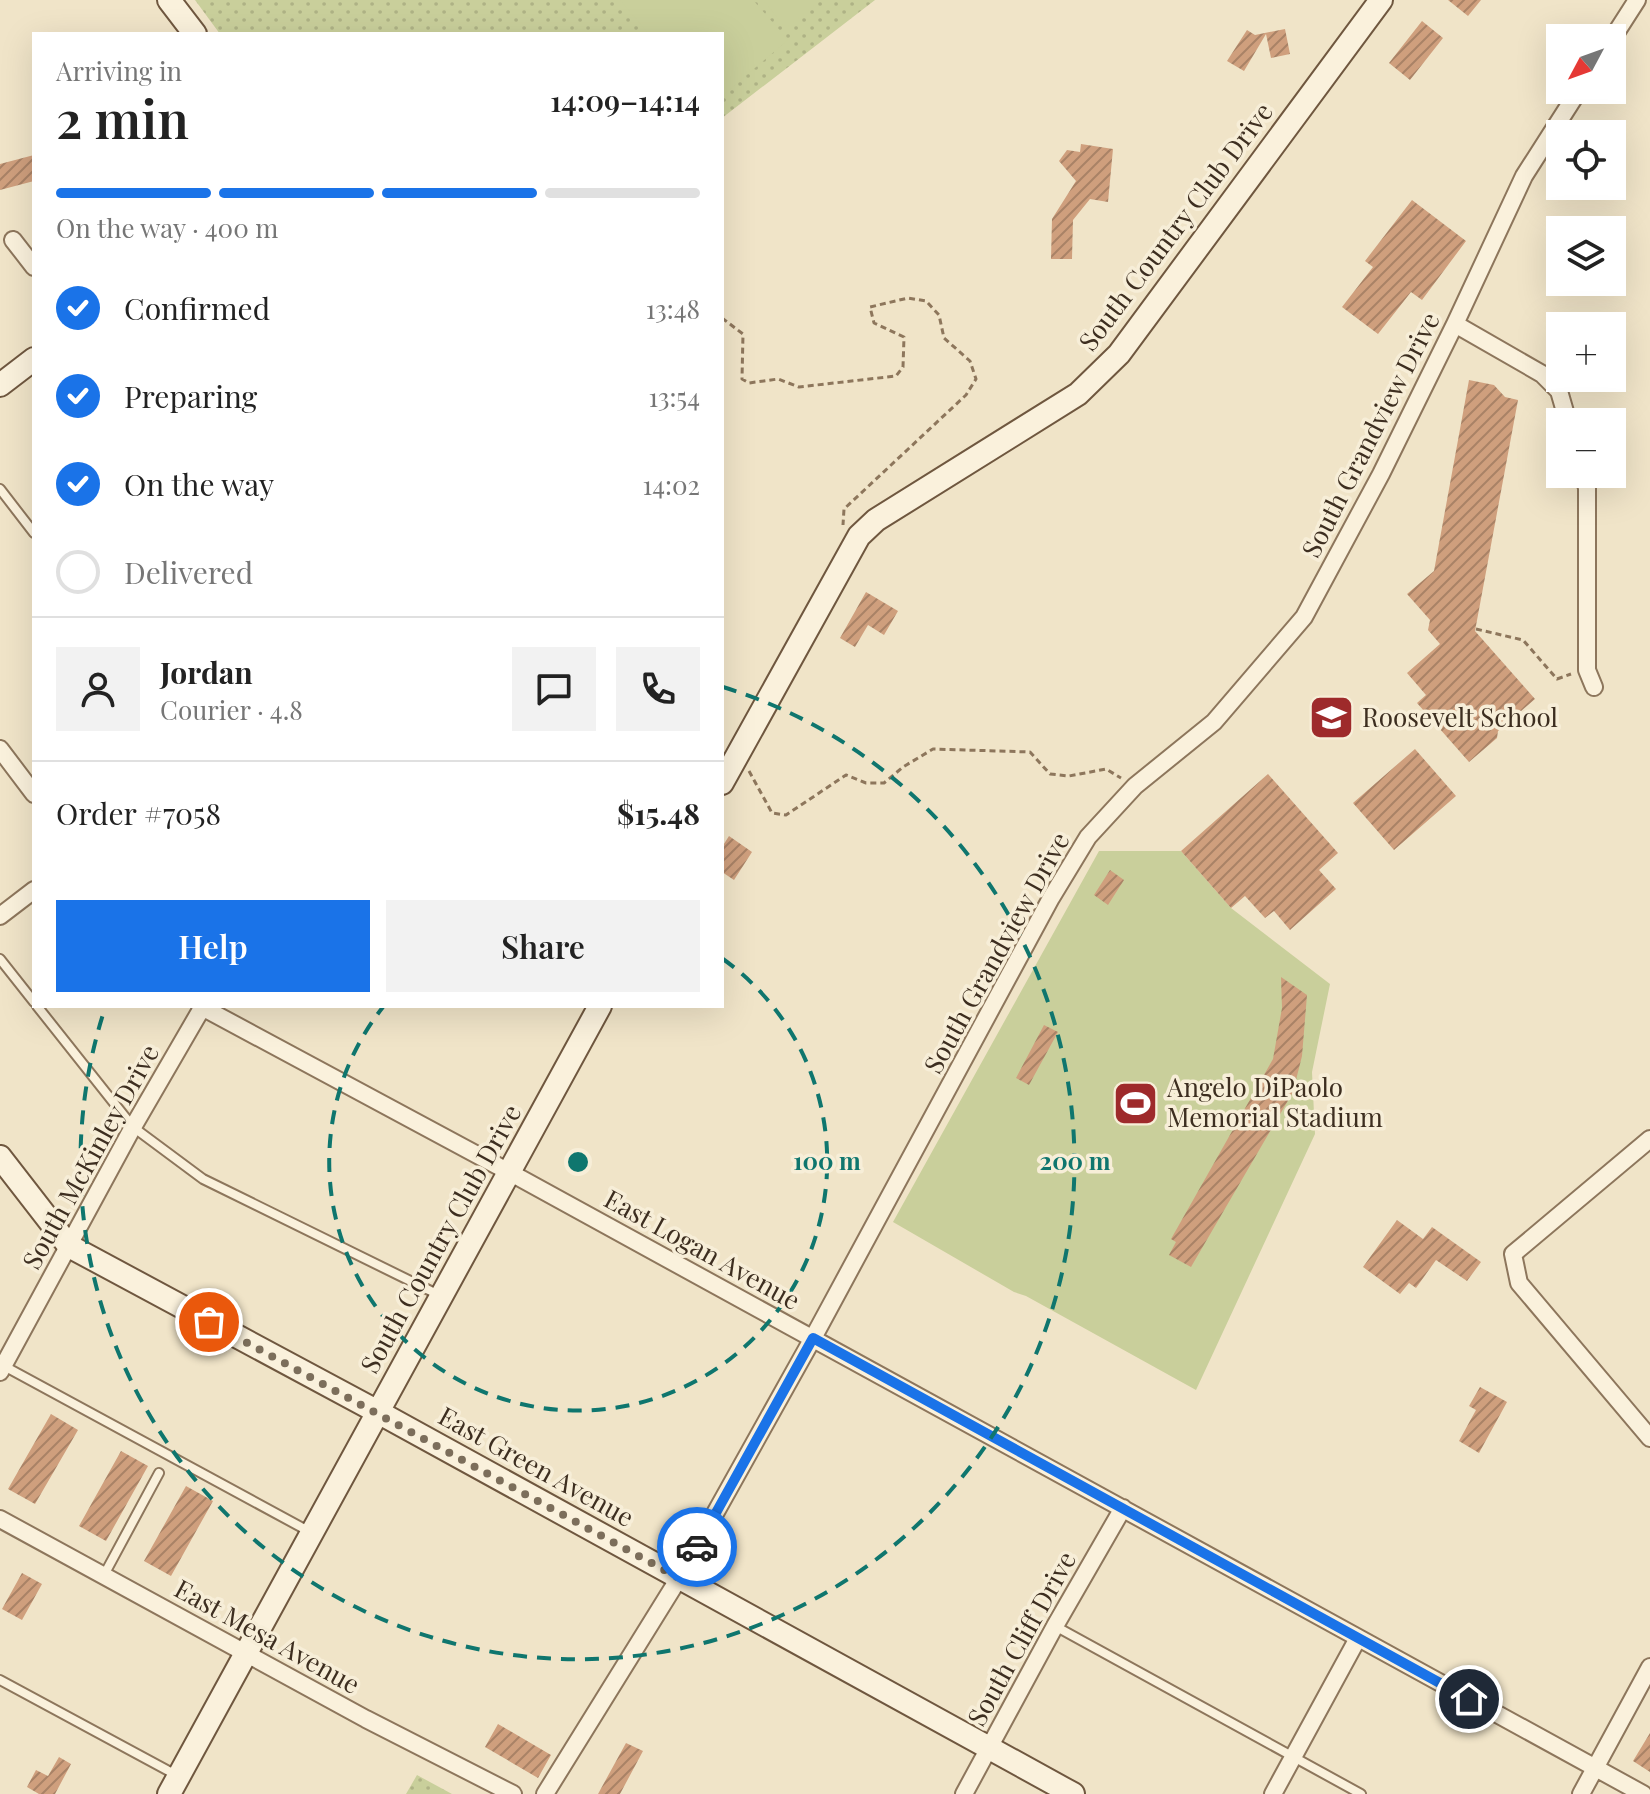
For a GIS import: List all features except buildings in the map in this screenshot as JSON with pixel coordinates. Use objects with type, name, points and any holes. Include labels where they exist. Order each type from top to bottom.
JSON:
[{"type":"main road","points":[[169,0],[193,32]]},
{"type":"main road","name":"South Country Club Drive","points":[[724,780],[859,536],[876,520],[1078,394],[1119,354],[1381,0]]},
{"type":"main road","points":[[0,385],[32,361]]},
{"type":"main road","name":"South Country Club Drive","points":[[174,1785],[599,1008]]},
{"type":"main road","name":"East Green Avenue","points":[[0,1157],[69,1246],[1073,1794]]},
{"type":"street","points":[[1622,24],[1637,0]]},
{"type":"street","name":"South Grandview Drive","points":[[545,1794],[679,1578],[1051,898],[1088,837],[1135,786],[1214,722],[1304,617],[1381,474],[1524,176],[1570,104]]},
{"type":"street","points":[[13,240],[32,264]]},
{"type":"street","points":[[1455,324],[1542,374],[1559,391],[1564,408]]},
{"type":"street","points":[[1587,488],[1587,670],[1594,687]]},
{"type":"street","points":[[0,749],[32,791]]},
{"type":"street","points":[[0,916],[32,892]]},
{"type":"street","name":"South McKinley Drive","points":[[1,1367],[200,1008]]},
{"type":"street","name":"East Logan Avenue","points":[[203,1008],[509,1172],[1643,1794]]},
{"type":"street","points":[[1650,1139],[1513,1254],[1519,1283],[1650,1438]]},
{"type":"street","name":"South Cliff Drive","points":[[964,1794],[1123,1508]]},
{"type":"street","name":"East Mesa Avenue","points":[[0,1519],[366,1719],[513,1794]]},
{"type":"street","points":[[1273,1794],[1358,1638]]},
{"type":"street","points":[[1581,1794],[1650,1667]]},
{"type":"lane","points":[[0,489],[32,530]]},
{"type":"lane","points":[[0,959],[32,999]]},
{"type":"lane","points":[[39,1008],[133,1127],[203,1179],[442,1296]]},
{"type":"lane","points":[[1,1367],[312,1533]]},
{"type":"lane","points":[[104,1575],[159,1473]]},
{"type":"lane","points":[[1055,1626],[1361,1794]]},
{"type":"lane","points":[[0,1680],[174,1785]]},
{"type":"path","points":[[724,320],[743,334],[742,379],[749,383],[778,379],[799,387],[896,376],[903,367],[904,337],[874,323],[870,307],[908,298],[926,301],[939,315],[944,338],[970,361],[976,379],[966,395],[844,509],[843,529]]},
{"type":"path","points":[[1476,629],[1523,640],[1557,679],[1587,670]]},
{"type":"path","points":[[742,748],[746,765],[766,807],[772,813],[786,815],[846,775],[866,783],[884,783],[933,749],[1030,752],[1050,774],[1069,776],[1106,769],[1135,786]]},
{"type":"green space","points":[[195,0],[875,0],[724,116],[724,32],[219,32]]},
{"type":"green space","points":[[620,0],[753,0],[788,40],[724,94],[724,32],[647,32]]},
{"type":"green space","points":[[763,0],[821,0],[786,28]]},
{"type":"green space","name":"Angelo DiPaolo Memorial Stadium","points":[[1099,851],[1181,851],[1231,908],[1330,984],[1312,1072],[1315,1134],[1196,1390],[1014,1292],[893,1222]]},
{"type":"green space","points":[[417,1775],[452,1794],[406,1794]]},
{"type":"way so far","points":[[209,1322],[679,1578],[697,1547]]},
{"type":"place","name":"Roosevelt School","points":[[1331,718]]},
{"type":"place","name":"Angelo DiPaolo Memorial Stadium","points":[[1136,1103]]},
{"type":"route","points":[[697,1547],[813,1338],[1469,1699]]}]
